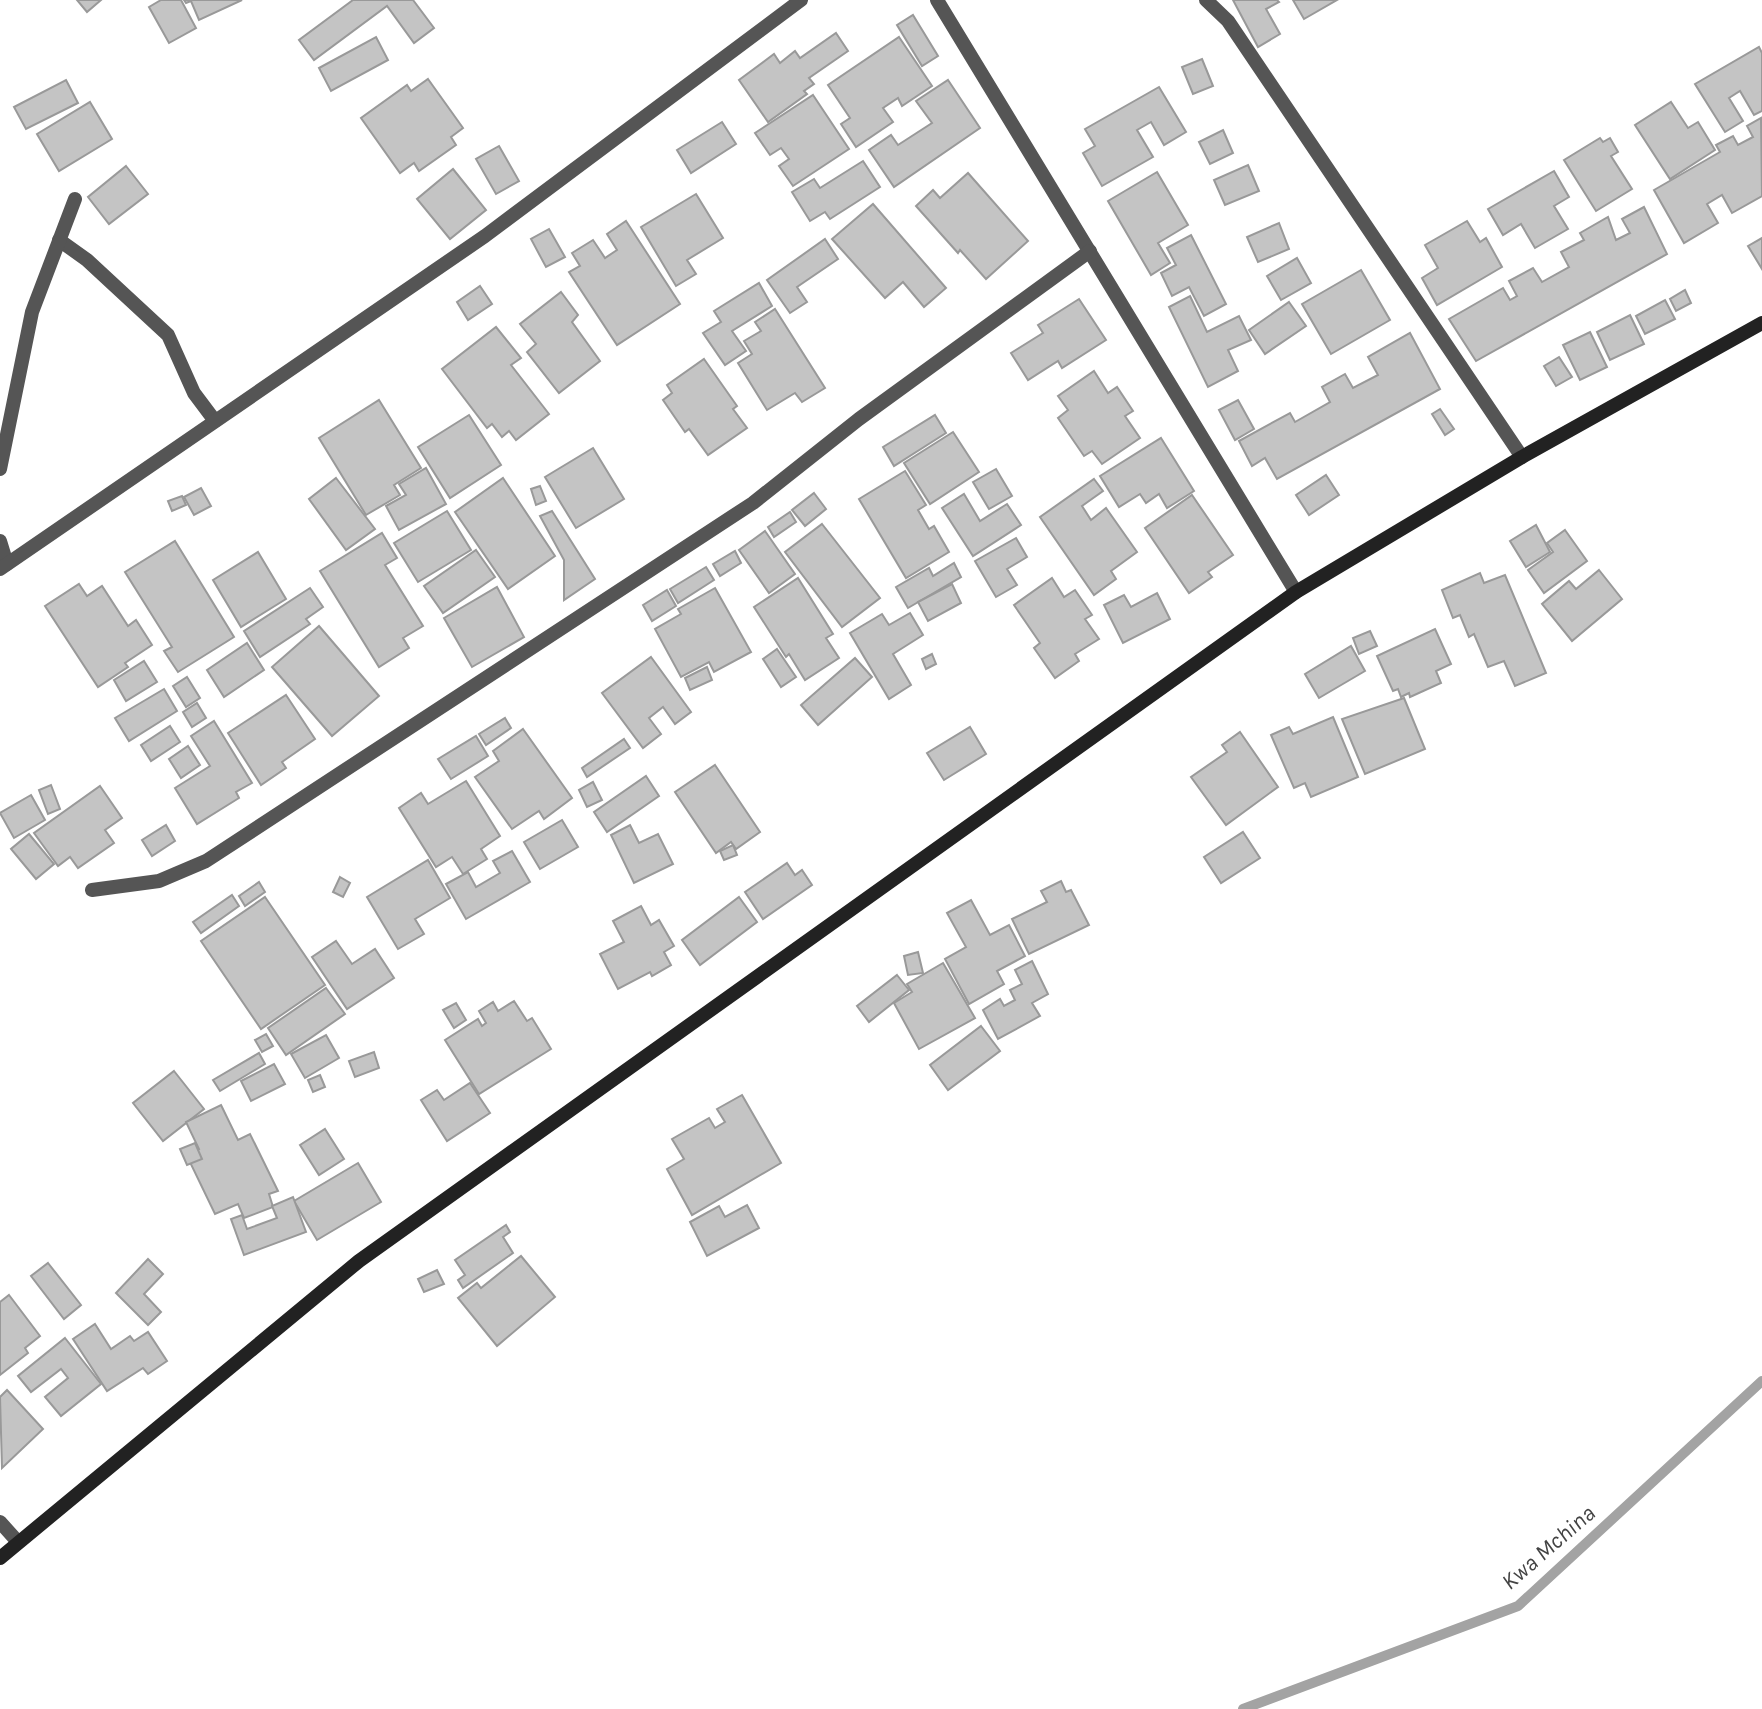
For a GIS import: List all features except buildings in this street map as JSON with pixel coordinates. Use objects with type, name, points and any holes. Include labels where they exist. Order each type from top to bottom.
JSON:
[{"type":"street","points":[[0,541],[3,566],[485,236],[801,0]]},
{"type":"street","points":[[937,0],[1296,592]]},
{"type":"street","points":[[1206,0],[1228,21],[1522,457]]},
{"type":"street","points":[[0,469],[32,312],[75,199]]},
{"type":"street","points":[[59,240],[88,260],[168,335],[194,393],[215,421]]},
{"type":"street","points":[[92,890],[159,881],[206,861],[753,503],[859,419],[1090,251]]},
{"type":"street","points":[[0,1558],[359,1261],[1296,592],[1522,457],[1762,323]]},
{"type":"street","points":[[0,1522],[18,1542]]},
{"type":"waterway","name":"Kwa Mchina","points":[[1243,1709],[1518,1606],[1762,1381]]}]
